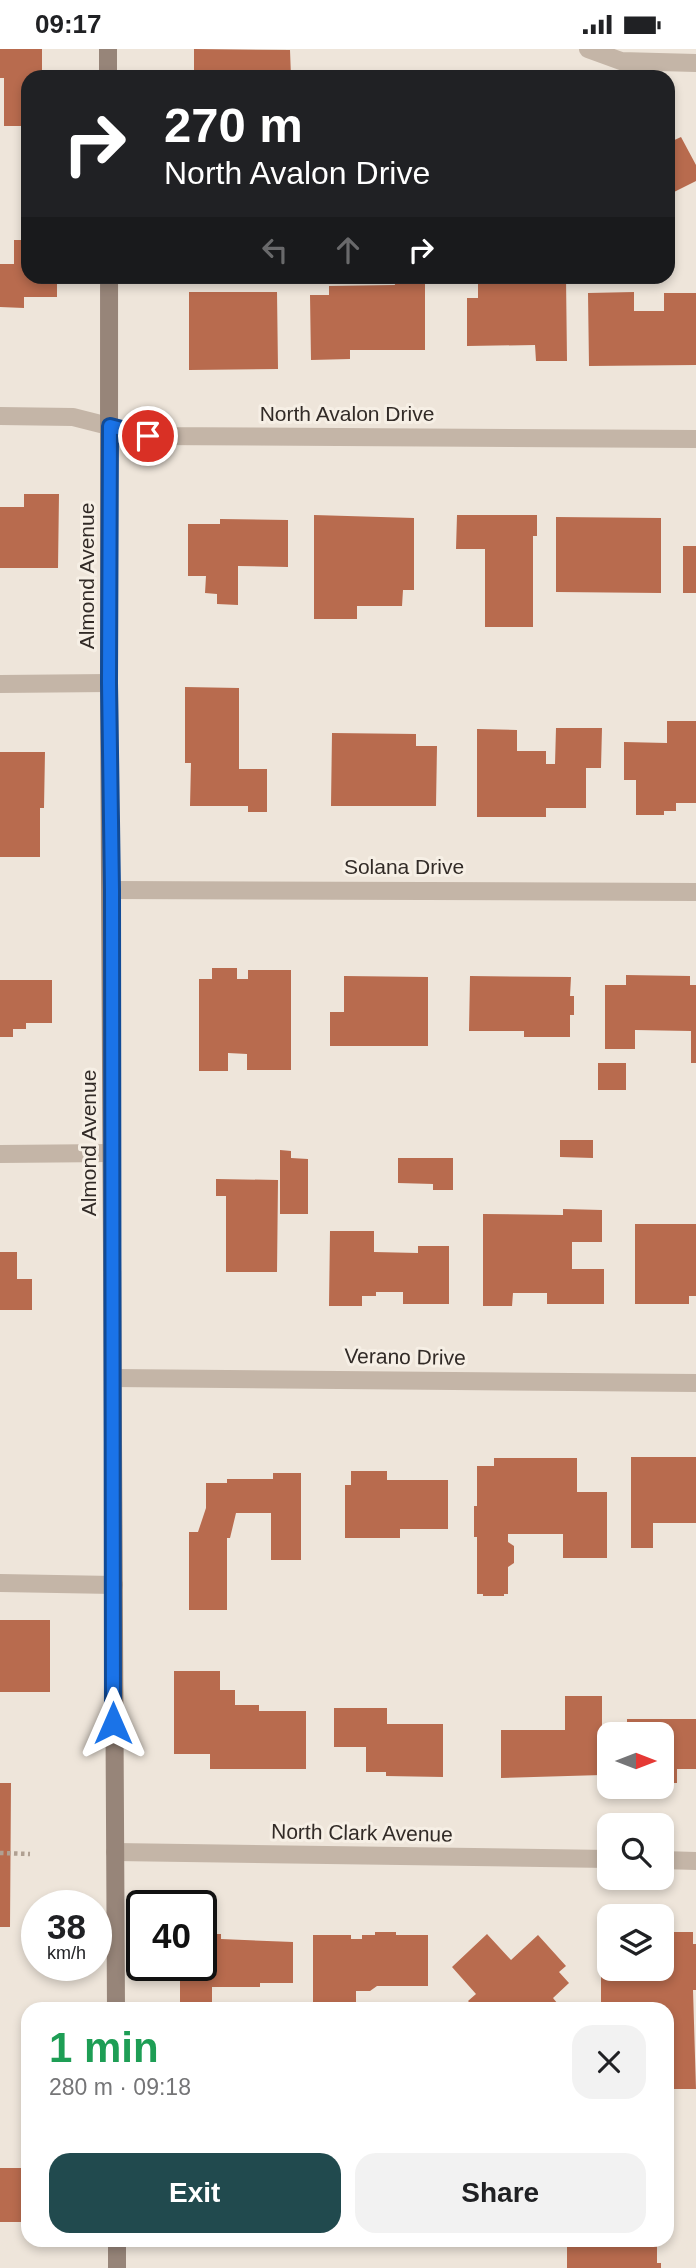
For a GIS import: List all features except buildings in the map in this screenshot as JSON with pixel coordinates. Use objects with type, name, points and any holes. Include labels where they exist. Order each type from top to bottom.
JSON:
[{"type":"street","points":[[108,49],[108,70]]},
{"type":"street","points":[[588,49],[621,61],[696,62]]},
{"type":"street","name":"Almond Avenue","points":[[109,284],[116,2002]]},
{"type":"street","name":"North Avalon Drive","points":[[0,416],[73,417],[148,436],[696,439]]},
{"type":"street","points":[[0,684],[109,683]]},
{"type":"street","name":"Solana Drive","points":[[112,890],[696,892]]},
{"type":"street","points":[[0,1154],[111,1153]]},
{"type":"street","name":"Verano Drive","points":[[113,1378],[696,1383]]},
{"type":"street","points":[[0,1583],[114,1585]]},
{"type":"street","name":"North Clark Avenue","points":[[115,1852],[597,1859]]},
{"type":"street","points":[[674,1860],[696,1861]]},
{"type":"street","points":[[117,2247],[117,2268]]},
{"type":"path","points":[[0,1853],[30,1854]]},
{"type":"route","points":[[113,1723],[110,426],[148,436]]}]
